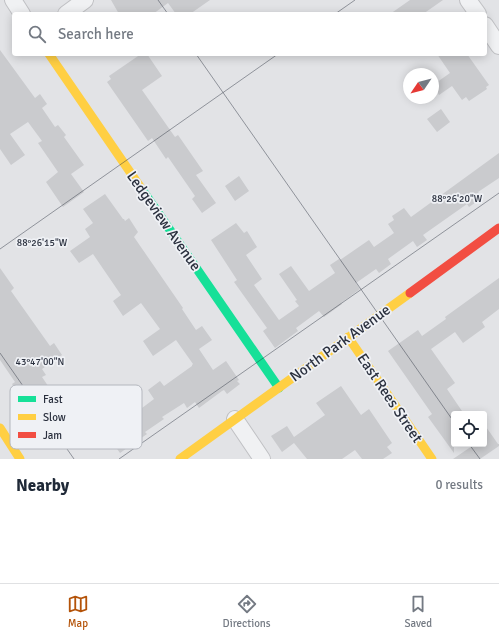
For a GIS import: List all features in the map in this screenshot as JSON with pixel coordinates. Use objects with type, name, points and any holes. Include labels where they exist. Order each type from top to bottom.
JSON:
[{"type":"street","points":[[13,0],[21,12]]},
{"type":"street","points":[[69,12],[85,0]]},
{"type":"street","points":[[468,0],[477,12]]},
{"type":"street","points":[[487,28],[499,46]]},
{"type":"street","name":"Ledgeview Avenue","points":[[50,56],[279,388]]},
{"type":"street","name":"North Park Avenue","points":[[180,459],[499,228]]},
{"type":"street","name":"East Rees Street","points":[[348,337],[432,459]]},
{"type":"street","points":[[235,419],[262,459]]},
{"type":"street","points":[[0,428],[10,444]]},
{"type":"street","points":[[14,449],[20,459]]},
{"type":"building","points":[[111,0],[210,0],[193,12],[175,12],[168,3],[156,12],[118,12]]},
{"type":"building","points":[[410,0],[443,0],[426,12],[393,12]]},
{"type":"building","points":[[0,50],[35,98],[40,94],[47,104],[42,108],[55,127],[58,125],[66,135],[64,137],[84,165],[71,174],[84,192],[63,207],[46,182],[58,172],[38,143],[42,141],[28,122],[10,134],[25,155],[11,165],[0,149]]},
{"type":"building","points":[[138,56],[148,56],[162,76],[142,90],[175,137],[178,135],[203,171],[196,175],[216,203],[202,213],[192,199],[195,196],[168,157],[166,159],[152,138],[148,141],[107,82],[111,79],[109,76]]},
{"type":"building","points":[[438,56],[468,56],[489,85],[486,87],[487,89],[469,101],[466,97],[462,100],[452,86],[439,95],[439,81],[450,73]]},
{"type":"building","points":[[441,109],[450,122],[437,132],[427,119]]},
{"type":"building","points":[[499,153],[499,178],[478,192],[482,198],[469,207],[467,204],[423,235],[427,240],[417,247],[413,241],[388,259],[391,264],[379,273],[376,269],[356,283],[360,289],[341,303],[342,304],[324,317],[319,311],[296,328],[298,331],[275,348],[263,331],[267,328],[234,282],[237,280],[211,240],[236,223],[244,233],[247,231],[257,247],[246,255],[262,279],[254,285],[279,320],[299,306],[295,301],[297,300],[279,274],[291,266],[309,291],[335,273],[330,265],[369,240],[374,247],[394,233],[388,224],[394,220],[392,216],[404,208],[411,217]]},
{"type":"building","points":[[239,176],[249,191],[235,201],[225,186]]},
{"type":"building","points":[[105,194],[125,221],[129,218],[138,232],[134,237],[183,308],[182,309],[196,330],[202,326],[212,340],[199,349],[213,370],[226,361],[239,380],[237,381],[240,384],[227,394],[224,390],[222,391],[199,408],[195,402],[187,408],[184,403],[162,417],[164,419],[145,432],[147,434],[142,438],[142,408],[154,399],[148,390],[160,381],[164,386],[193,364],[176,340],[153,356],[143,341],[160,329],[141,303],[123,316],[113,301],[121,295],[93,254],[79,263],[70,251],[90,237],[85,229],[93,223],[83,209]]},
{"type":"building","points":[[0,268],[14,288],[11,291],[50,346],[54,343],[62,355],[42,369],[46,375],[42,377],[47,385],[13,385],[15,382],[0,360]]},
{"type":"building","points":[[499,278],[499,309],[482,322],[485,327],[463,343],[455,332],[431,349],[455,383],[447,389],[462,411],[451,411],[451,447],[454,447],[454,453],[428,417],[432,414],[388,351],[418,330],[422,336],[446,319],[445,317]]},
{"type":"building","points":[[341,386],[361,415],[369,409],[392,443],[387,447],[392,453],[383,459],[362,459],[355,450],[342,459],[307,459],[294,443],[282,452],[271,436],[287,426],[294,437],[325,415],[316,403]]},
{"type":"building","points":[[487,428],[499,444],[499,446],[480,459],[453,459],[471,447],[487,447]]},
{"type":"building","points":[[117,449],[126,449],[120,453]]},
{"type":"traffic: fast","points":[[141,188],[279,388]]},
{"type":"traffic: slow","points":[[50,56],[141,188]]},
{"type":"traffic: slow","points":[[180,459],[410,293]]},
{"type":"traffic: slow","points":[[348,337],[432,459]]},
{"type":"traffic: slow","points":[[0,428],[10,444]]},
{"type":"traffic: slow","points":[[14,449],[20,459]]},
{"type":"traffic: jam","points":[[410,293],[499,228]]}]
